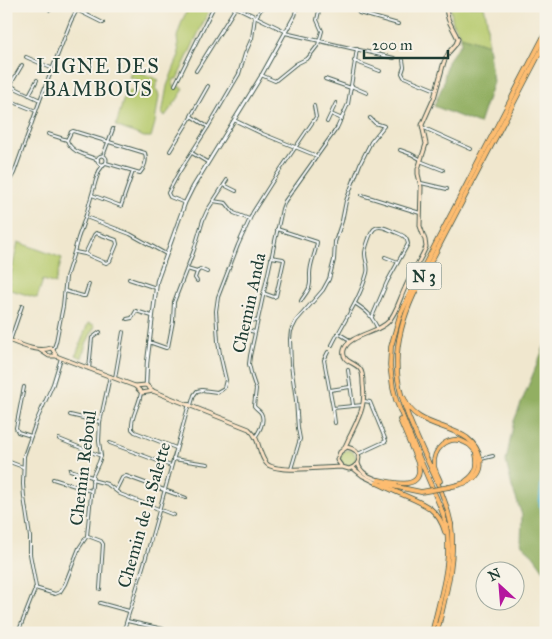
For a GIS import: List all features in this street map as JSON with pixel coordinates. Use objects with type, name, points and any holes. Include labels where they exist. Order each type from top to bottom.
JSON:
[{"type":"highway","name":"N 3","points":[[378,482],[408,484],[416,479],[420,470],[395,404],[390,365],[394,336],[400,315],[546,32]]},
{"type":"highway","name":"N 3","points":[[451,524],[445,501],[409,419],[402,398],[396,358],[400,330],[411,301],[546,42]]},
{"type":"highway","name":"N 3","points":[[378,482],[421,492],[469,482],[481,468],[477,449],[467,438],[424,419],[409,407],[401,388],[396,358]]},
{"type":"highway","name":"N 3","points":[[393,388],[401,416],[446,524],[448,559],[432,633]]},
{"type":"highway","name":"N 3","points":[[437,633],[450,572],[453,544],[449,506],[434,469],[434,459],[441,446],[452,440],[464,441],[474,450]]},
{"type":"highway","points":[[474,450],[480,459],[477,467]]},
{"type":"highway","points":[[474,450],[477,458],[477,467]]},
{"type":"highway","name":"N 3","points":[[449,487],[467,480],[477,467]]},
{"type":"highway","name":"N 3","points":[[378,482],[422,502],[433,510],[443,525],[446,552],[439,601]]},
{"type":"main road","points":[[329,467],[338,460],[340,452],[344,448],[360,414],[363,403],[364,386],[361,370],[346,360],[343,352],[344,348],[350,342],[388,323],[392,318],[426,244],[421,229],[421,187],[418,169],[426,144],[422,127],[446,57],[458,39],[449,23],[446,6]]},
{"type":"main road","points":[[8,340],[50,352],[135,386],[143,392],[153,391]]},
{"type":"main road","points":[[135,386],[145,385],[153,391],[249,429],[256,436],[268,466],[281,469],[342,466],[352,468],[358,463],[358,454],[353,449],[344,448]]},
{"type":"main road","points":[[143,392],[145,385]]},
{"type":"main road","points":[[143,392],[148,390],[145,385]]},
{"type":"main road","points":[[350,436],[350,448]]},
{"type":"main road","points":[[338,460],[342,466]]},
{"type":"main road","name":"N 3","points":[[358,463],[358,467],[378,482]]},
{"type":"main road","name":"N 3","points":[[352,468],[378,482]]},
{"type":"street","points":[[50,10],[53,6]]},
{"type":"street","points":[[66,6],[103,23]]},
{"type":"street","points":[[6,187],[14,173],[52,68],[79,6]]},
{"type":"street","points":[[175,85],[214,6]]},
{"type":"street","points":[[185,203],[170,197],[168,193],[239,74],[252,38],[256,17],[264,6]]},
{"type":"street","points":[[145,385],[152,316],[159,274],[185,203],[261,75],[295,15],[297,6]]},
{"type":"street","points":[[261,75],[276,80],[290,68],[308,58],[318,45],[322,31],[317,18],[320,6]]},
{"type":"street","points":[[355,6],[359,14],[398,24]]},
{"type":"street","points":[[196,71],[235,7],[285,32],[394,58]]},
{"type":"street","name":"Chemin Anda","points":[[256,436],[260,429],[262,417],[254,406],[256,389],[249,364],[256,321],[282,209],[285,201],[342,119],[348,104],[356,49]]},
{"type":"street","points":[[26,57],[52,68]]},
{"type":"street","points":[[403,60],[404,67],[402,73],[404,76],[436,90]]},
{"type":"street","points":[[354,61],[380,72]]},
{"type":"street","points":[[22,65],[12,82],[12,86],[40,100]]},
{"type":"street","points":[[325,79],[367,93]]},
{"type":"street","points":[[29,95],[37,80]]},
{"type":"street","points":[[170,151],[208,86]]},
{"type":"street","points":[[6,99],[36,111]]},
{"type":"street","points":[[327,122],[336,103]]},
{"type":"street","points":[[190,405],[197,392],[202,390],[217,392],[224,388],[226,376],[221,361],[218,341],[216,304],[250,219],[272,182],[316,117],[314,106]]},
{"type":"street","points":[[331,114],[342,119]]},
{"type":"street","points":[[191,116],[208,127]]},
{"type":"street","points":[[290,469],[300,439],[291,365],[291,331],[296,321],[323,290],[329,278],[334,260],[335,242],[346,201],[365,153],[384,126],[375,123],[370,118]]},
{"type":"street","points":[[234,120],[317,156]]},
{"type":"street","points":[[422,127],[471,149]]},
{"type":"street","points":[[99,170],[105,164],[106,159],[104,156],[113,129]]},
{"type":"street","points":[[72,131],[145,153],[147,157],[144,170],[140,173],[99,162],[74,151],[67,144],[67,140],[72,131]]},
{"type":"street","points":[[48,134],[67,140]]},
{"type":"street","points":[[400,150],[443,170]]},
{"type":"street","points":[[192,152],[208,162]]},
{"type":"street","points":[[50,352],[55,344],[63,306],[66,277],[92,195],[99,170],[100,157],[104,156]]},
{"type":"street","points":[[92,195],[121,206],[132,171]]},
{"type":"street","points":[[149,342],[166,348],[168,346],[174,302],[194,250],[203,220],[213,201],[228,180]]},
{"type":"street","points":[[419,183],[448,189]]},
{"type":"street","points":[[224,185],[236,191]]},
{"type":"street","points":[[362,194],[420,213]]},
{"type":"street","points":[[213,201],[226,203],[234,213],[250,219]]},
{"type":"street","points":[[86,216],[132,235],[166,254]]},
{"type":"street","points":[[332,345],[356,304],[368,270],[365,256],[372,231],[381,227],[404,236],[408,240],[407,247],[387,282],[372,317]]},
{"type":"street","points":[[277,229],[317,242],[310,276],[311,280],[308,290],[301,301]]},
{"type":"street","points":[[74,252],[86,254],[106,263],[110,261],[117,244],[116,240],[96,233],[86,254]]},
{"type":"street","points":[[263,293],[276,296],[284,260],[270,257]]},
{"type":"street","points":[[385,257],[398,262]]},
{"type":"street","points":[[187,269],[197,272],[200,269],[207,272]]},
{"type":"street","points":[[197,272],[195,278],[197,281]]},
{"type":"street","points":[[129,279],[156,288]]},
{"type":"street","points":[[64,291],[85,296],[89,284]]},
{"type":"street","points":[[356,304],[372,317],[378,329]]},
{"type":"street","points":[[8,340],[22,306]]},
{"type":"street","points":[[248,308],[244,330],[255,332]]},
{"type":"street","points":[[127,319],[132,318],[137,311],[152,316]]},
{"type":"street","points":[[246,319],[256,321]]},
{"type":"street","points":[[89,369],[92,338],[100,332]]},
{"type":"street","points":[[115,378],[123,332]]},
{"type":"street","points":[[338,333],[350,342]]},
{"type":"street","points":[[328,352],[324,360],[335,423]]},
{"type":"street","points":[[18,633],[36,588],[30,554],[30,537],[24,497],[24,453],[53,384],[61,358]]},
{"type":"street","points":[[348,370],[353,406]]},
{"type":"street","name":"Chemin Reboul","points":[[36,588],[55,594],[60,592],[79,548],[87,536],[93,478],[101,456],[99,441],[100,422],[110,376]]},
{"type":"street","points":[[330,390],[350,387]]},
{"type":"street","points":[[24,388],[16,428],[18,432],[31,436]]},
{"type":"street","points":[[143,392],[131,424],[132,429],[135,432],[176,448]]},
{"type":"street","points":[[333,408],[370,402],[386,441],[358,454]]},
{"type":"street","name":"Chemin de la Salette","points":[[123,633],[190,405]]},
{"type":"street","points":[[70,416],[100,422]]},
{"type":"street","points":[[59,439],[101,456]]},
{"type":"street","points":[[110,443],[171,466]]},
{"type":"street","points":[[480,459],[493,456]]},
{"type":"street","points":[[173,459],[208,464]]},
{"type":"street","points":[[7,461],[23,466]]},
{"type":"street","points":[[70,470],[105,483],[120,494],[174,515]]},
{"type":"street","points":[[115,491],[122,478],[126,476],[186,498]]},
{"type":"street","points":[[53,479],[91,491]]},
{"type":"street","points":[[87,536],[103,544],[100,589]]},
{"type":"street","points":[[100,603],[130,611]]},
{"type":"street","points":[[127,621],[162,630]]},
{"type":"green space","points":[[189,6],[211,6],[177,79],[174,79],[173,84],[175,87],[178,86],[184,89],[165,116],[162,114],[167,86],[179,55],[177,37]]},
{"type":"green space","points":[[450,6],[484,6],[487,20],[488,45],[461,36],[453,24]]},
{"type":"green space","points":[[461,36],[488,45],[493,82],[479,124],[434,106],[443,85],[447,62],[461,43]]},
{"type":"green space","points":[[132,69],[159,80],[155,88],[159,96],[151,137],[144,137],[116,126],[126,90],[141,94],[143,86],[134,78],[129,77]]},
{"type":"green space","points":[[18,242],[62,258],[55,284],[43,280],[37,298],[8,289]]},
{"type":"green space","points":[[88,323],[95,326],[86,344],[82,358],[76,355]]},
{"type":"green space","points":[[546,342],[546,573],[533,555],[521,544],[522,515],[512,487],[506,461],[514,421]]},
{"type":"green space","points":[[345,450],[351,450],[356,455],[354,464],[345,466],[340,461],[340,455]]},
{"type":"waterway","points":[[546,447],[541,504],[546,523]]},
{"type":"district","name":"LIGNE DES BAMBOUS","points":[[98,78]]}]
